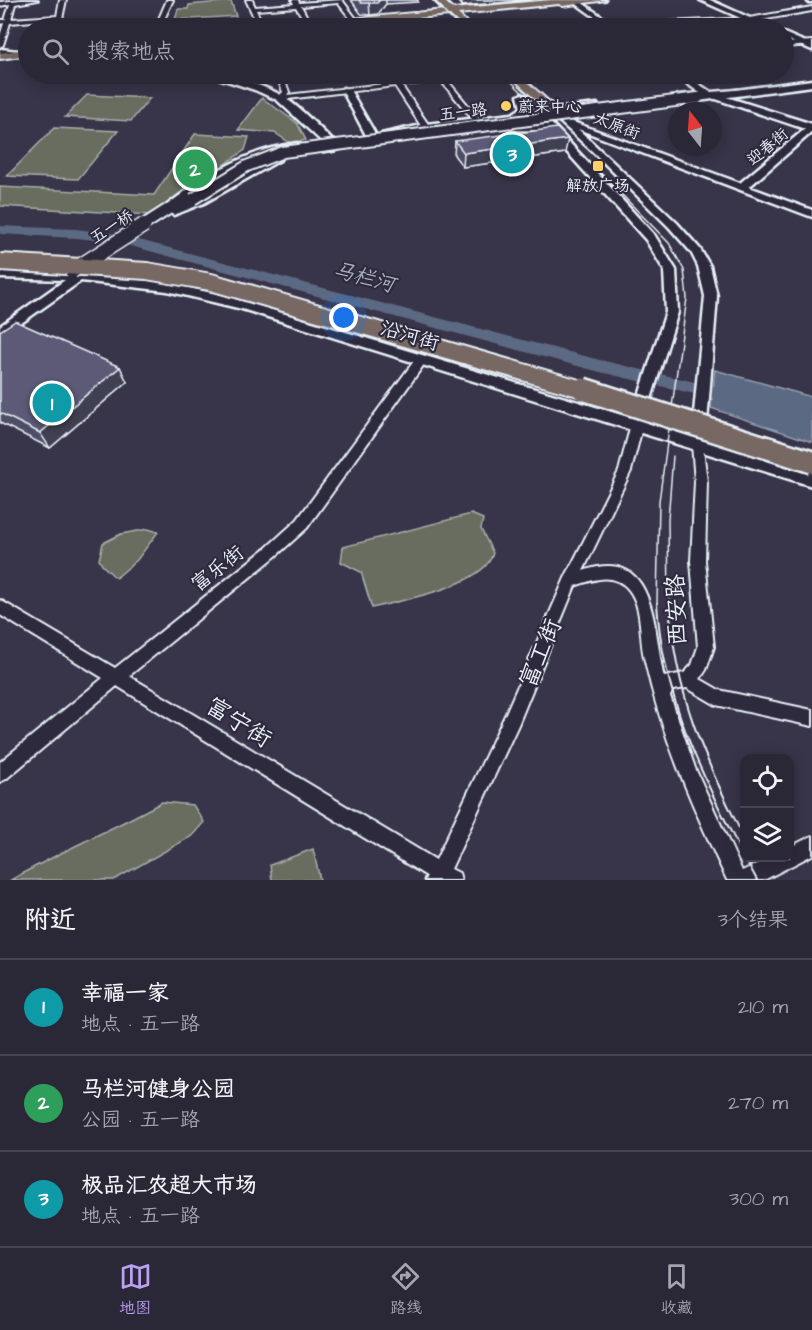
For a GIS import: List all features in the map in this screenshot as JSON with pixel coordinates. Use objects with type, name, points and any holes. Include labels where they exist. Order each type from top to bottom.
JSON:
[{"type":"highway","points":[[0,260],[150,267],[215,278],[631,394],[812,451]]},
{"type":"highway","points":[[0,260],[147,271],[211,282],[627,402],[812,462]]},
{"type":"main road","points":[[428,0],[454,18]]},
{"type":"main road","points":[[439,0],[450,18]]},
{"type":"main road","points":[[415,18],[602,0]]},
{"type":"main road","points":[[704,0],[745,18]]},
{"type":"main road","points":[[794,40],[812,48]]},
{"type":"main road","points":[[0,56],[18,55]]},
{"type":"main road","name":"五一路","points":[[171,211],[242,167],[263,157],[283,152],[812,83]]},
{"type":"main road","points":[[510,84],[545,117]]},
{"type":"main road","points":[[520,84],[545,117]]},
{"type":"main road","points":[[545,117],[553,111],[564,121]]},
{"type":"main road","name":"五一桥","points":[[76,273],[171,211]]},
{"type":"main road","points":[[0,322],[76,273]]},
{"type":"main road","points":[[0,333],[76,273]]},
{"type":"main road","name":"沿河街","points":[[0,274],[76,273],[129,280],[208,296],[278,315],[812,479]]},
{"type":"main road","name":"沿河街","points":[[698,444],[712,442],[812,472]]},
{"type":"street","points":[[0,4],[35,0]]},
{"type":"street","points":[[50,18],[60,17],[63,0]]},
{"type":"street","points":[[162,18],[170,0]]},
{"type":"street","points":[[249,0],[257,18]]},
{"type":"street","points":[[253,9],[296,2],[340,0],[352,18]]},
{"type":"street","points":[[576,1],[600,18]]},
{"type":"street","points":[[296,2],[305,18]]},
{"type":"street","points":[[0,45],[13,3]]},
{"type":"street","points":[[761,18],[812,9]]},
{"type":"street","points":[[0,22],[18,21]]},
{"type":"street","points":[[794,44],[812,42]]},
{"type":"street","points":[[244,84],[280,98],[333,146]]},
{"type":"street","points":[[280,98],[286,92],[283,84]]},
{"type":"street","points":[[280,98],[397,84],[426,127]]},
{"type":"street","points":[[447,84],[477,121]]},
{"type":"street","points":[[694,84],[714,96],[812,128]]},
{"type":"street","points":[[346,90],[372,137]]},
{"type":"street","points":[[509,117],[520,114],[526,109],[522,96]]},
{"type":"street","points":[[553,111],[586,112],[714,96]]},
{"type":"street","points":[[171,211],[231,165],[248,156],[274,149],[333,146],[512,127],[545,117],[560,107],[586,112]]},
{"type":"street","points":[[586,112],[564,121],[673,225],[696,251],[704,266],[711,296],[698,444]]},
{"type":"street","points":[[582,127],[577,121],[586,112]]},
{"type":"street","points":[[171,211],[194,205],[269,162],[286,157],[426,127],[509,117],[545,117],[651,238],[670,270],[674,298],[666,333],[637,424]]},
{"type":"street","name":"太原街","points":[[545,117],[582,127],[812,214]]},
{"type":"street","name":"迎春街","points":[[741,188],[812,128]]},
{"type":"street","name":"富乐街","points":[[0,773],[271,552],[302,524],[421,360]]},
{"type":"street","name":"富工街","points":[[443,878],[570,582],[625,471],[637,424]]},
{"type":"street","name":"西安路","points":[[688,680],[698,670],[706,647],[698,561],[701,482],[698,444]]},
{"type":"street","points":[[570,582],[607,570],[618,573],[631,582],[643,602],[651,654],[677,744],[720,847],[737,880]]},
{"type":"street","name":"富宁街","points":[[0,608],[117,676],[443,878]]},
{"type":"street","points":[[662,693],[669,683],[688,680],[716,697],[812,718]]},
{"type":"street","points":[[794,854],[812,845]]},
{"type":"street","points":[[744,880],[779,862]]},
{"type":"green space","points":[[231,1],[236,16],[176,18],[178,9],[188,9],[189,5]]},
{"type":"green space","points":[[87,95],[150,98],[131,121],[65,117]]},
{"type":"green space","points":[[262,98],[297,123],[306,140],[290,143],[275,133],[238,130]]},
{"type":"green space","points":[[54,128],[118,131],[78,179],[7,176]]},
{"type":"green space","points":[[195,134],[249,137],[245,150],[151,215],[0,206],[0,187],[154,195]]},
{"type":"green space","points":[[471,514],[483,519],[481,529],[493,553],[487,565],[475,574],[441,590],[372,608],[361,572],[341,562],[343,547]]},
{"type":"green space","points":[[148,529],[158,532],[137,560],[116,578],[99,560],[103,543],[121,534]]},
{"type":"green space","points":[[162,802],[193,805],[204,822],[192,836],[114,880],[11,880],[48,860]]},
{"type":"green space","points":[[313,849],[320,880],[272,880],[270,865]]},
{"type":"water","points":[[715,370],[812,397],[812,442],[711,408]]},
{"type":"building","points":[[359,0],[380,0],[377,3],[361,3]]},
{"type":"building","points":[[557,128],[568,139],[464,153],[455,141]]},
{"type":"building","points":[[15,321],[120,367],[40,433],[0,413],[0,331]]},
{"type":"waterway","name":"马栏河","points":[[0,230],[76,233],[116,238],[600,366],[712,392]]},
{"type":"tram line","points":[[432,0],[450,18]]},
{"type":"tram line","points":[[514,84],[669,243],[684,270],[687,298],[659,501],[657,603]]},
{"type":"tram line","points":[[669,604],[668,520],[673,456]]},
{"type":"tram line","points":[[657,603],[660,637],[676,703],[699,766],[740,849]]},
{"type":"tram line","points":[[669,603],[678,667],[694,725],[716,780],[740,830]]},
{"type":"tram line","points":[[747,862],[757,880]]},
{"type":"place","name":"蔚来中心","points":[[506,106]]},
{"type":"place","name":"极品汇农超大市场","points":[[512,154]]},
{"type":"place","name":"解放广场","points":[[598,166]]},
{"type":"place","name":"马栏河健身公园","points":[[195,169]]},
{"type":"place","name":"幸福一家","points":[[52,403]]}]
